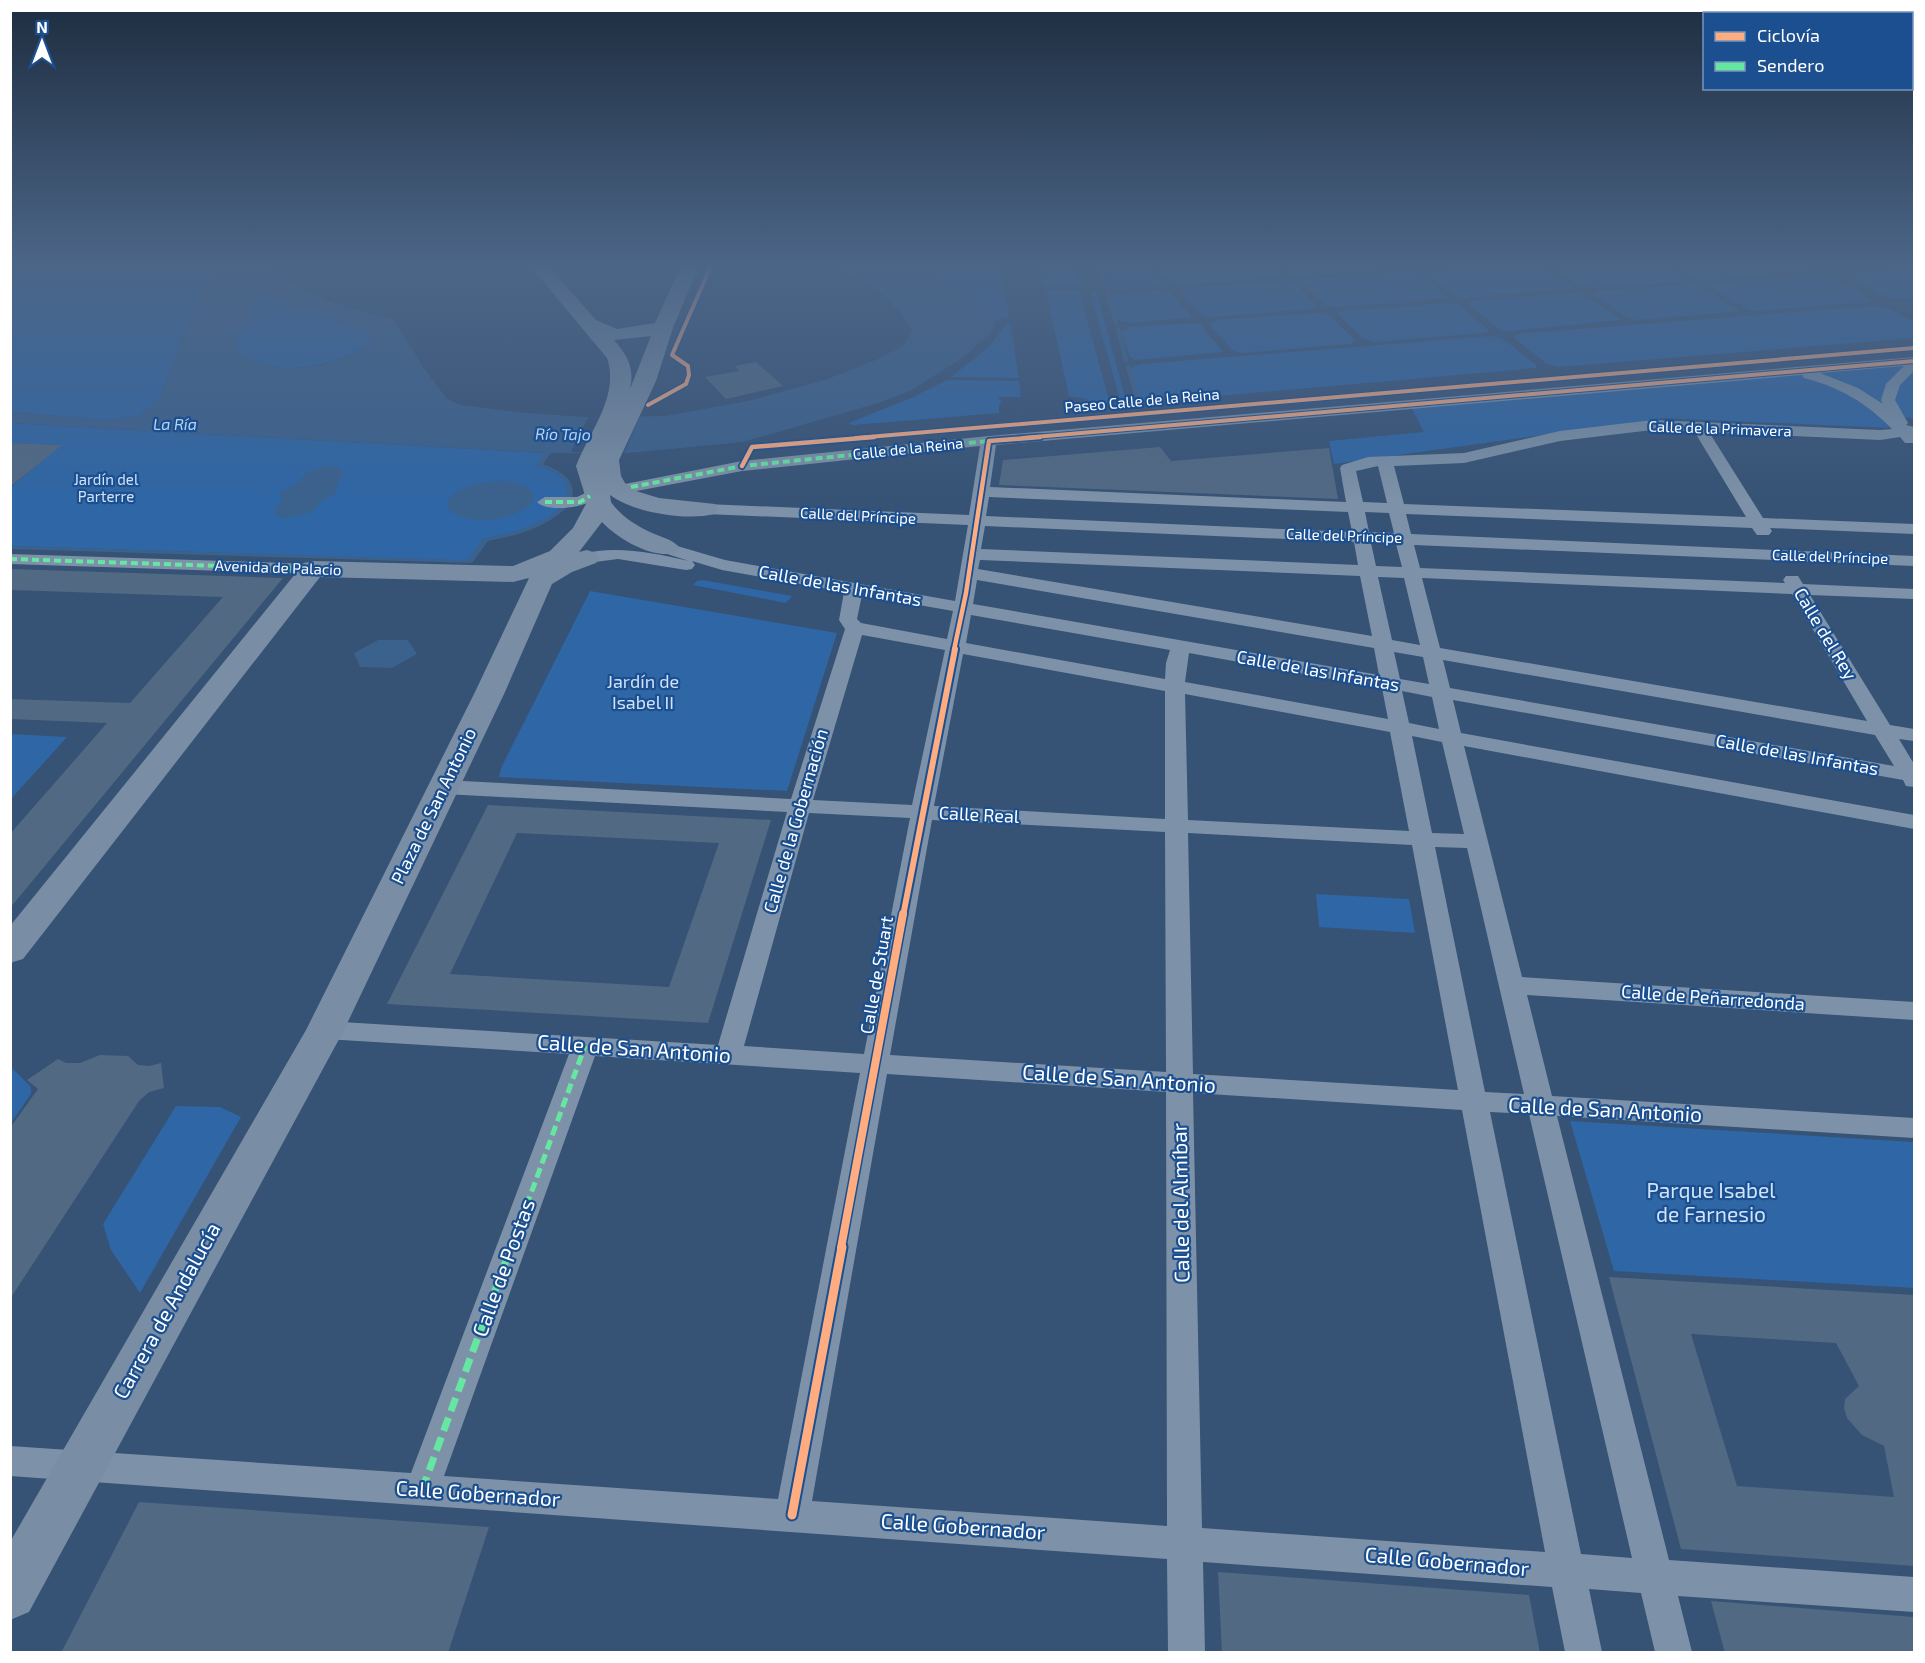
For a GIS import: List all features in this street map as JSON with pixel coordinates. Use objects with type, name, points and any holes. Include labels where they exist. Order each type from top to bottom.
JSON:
[{"type":"main road","points":[[607,346],[633,381]]},
{"type":"main road","points":[[538,572],[567,552],[596,508],[589,470],[601,453],[633,381],[653,346]]},
{"type":"main road","points":[[601,453],[616,490],[639,501],[672,508]]},
{"type":"main road","points":[[596,508],[706,509]]},
{"type":"main road","points":[[596,508],[634,534],[667,548]]},
{"type":"main road","points":[[538,572],[587,558]]},
{"type":"main road","points":[[10,951],[313,569]]},
{"type":"main road","name":"Avenida de Palacio","points":[[313,569],[538,572]]},
{"type":"main road","name":"Plaza de San Antonio","points":[[324,1030],[444,787],[538,572]]},
{"type":"main road","name":"Carrera de Andalucía","points":[[10,1594],[324,1030]]},
{"type":"street","name":"Calle de la Reina","points":[[631,487],[742,466],[988,441],[1914,362]]},
{"type":"street","points":[[1888,400],[1893,384],[1914,362]]},
{"type":"street","points":[[1850,388],[1849,366],[1868,372],[1911,436]]},
{"type":"street","points":[[1793,371],[1823,377],[1850,388],[1911,436]]},
{"type":"street","name":"Calle de la Primavera","points":[[1355,507],[1348,468],[1385,461],[1464,458],[1560,436],[1652,425],[1911,436]]},
{"type":"street","name":"Calle del Rey","points":[[1698,426],[1913,778]]},
{"type":"street","name":"Calle de Stuart","points":[[792,1515],[962,608],[988,441]]},
{"type":"street","points":[[1385,461],[1673,1653]]},
{"type":"street","name":"Calle del Príncipe","points":[[981,492],[1914,529]]},
{"type":"street","points":[[545,502],[580,502],[596,508]]},
{"type":"street","points":[[1355,507],[1582,1653]]},
{"type":"street","name":"Calle del Príncipe","points":[[706,509],[1914,561]]},
{"type":"street","points":[[667,548],[717,564]]},
{"type":"street","points":[[587,558],[618,554],[685,565],[717,564]]},
{"type":"street","name":"Avenida de Palacio","points":[[10,559],[313,569]]},
{"type":"street","name":"Calle de las Infantas","points":[[717,564],[1439,691],[1913,778]]},
{"type":"street","name":"Calle del Príncipe","points":[[970,564],[1368,571],[1914,594]]},
{"type":"street","name":"Calle de las Infantas","points":[[970,564],[1382,644],[1914,735]]},
{"type":"street","name":"Calle de la Gobernación","points":[[728,1055],[800,806],[855,628],[848,620],[854,588]]},
{"type":"street","points":[[855,628],[1914,822]]},
{"type":"street","name":"Calle del Almíbar","points":[[1181,647],[1176,663],[1175,687],[1186,1653]]},
{"type":"street","name":"Calle Real","points":[[444,787],[1478,842]]},
{"type":"street","name":"Calle de Peñarredonda","points":[[1512,985],[1914,1011]]},
{"type":"street","name":"Calle de San Antonio","points":[[324,1030],[1914,1128]]},
{"type":"street","name":"Calle de Postas","points":[[422,1490],[585,1046]]},
{"type":"street","name":"Calle Gobernador","points":[[10,1461],[1914,1595]]},
{"type":"green space","points":[[11,346],[180,346],[159,399],[139,416],[107,420],[11,412]]},
{"type":"green space","points":[[237,346],[369,346],[321,364],[287,368],[270,366],[237,351]]},
{"type":"green space","points":[[1014,346],[1019,378],[951,377],[989,347]]},
{"type":"green space","points":[[1058,346],[1094,346],[1110,404],[1094,405],[1087,399],[1069,396]]},
{"type":"green space","points":[[1105,346],[1111,346],[1126,400],[1120,400]]},
{"type":"green space","points":[[1126,346],[1218,346],[1223,352],[1135,360],[1130,357]]},
{"type":"green space","points":[[1229,346],[1331,346],[1243,353],[1234,351]]},
{"type":"green space","points":[[1371,346],[1511,346],[1536,365],[1536,368],[1150,402],[1138,398],[1130,370],[1133,366]]},
{"type":"green space","points":[[1524,346],[1821,346],[1559,367],[1547,364]]},
{"type":"green space","points":[[1914,363],[1914,418],[1881,417],[1890,428],[1663,418],[1334,464],[1329,441],[1424,432],[1411,407]]},
{"type":"green space","points":[[947,380],[1019,381],[1021,397],[999,397],[998,399],[1002,401],[999,405],[999,413],[853,425],[849,423],[913,397]]},
{"type":"green space","name":"Jardín del Parterre","points":[[10,423],[545,453],[537,465],[565,480],[568,490],[565,501],[558,511],[547,519],[520,530],[483,539],[468,561],[11,546],[11,487],[61,445],[11,443]]},
{"type":"green space","points":[[702,580],[792,596],[786,603],[693,585]]},
{"type":"green space","name":"Jardín de Isabel II","points":[[590,591],[837,633],[787,791],[499,777],[501,768]]},
{"type":"green space","points":[[10,734],[67,737],[11,799]]},
{"type":"green space","points":[[1316,894],[1409,899],[1415,933],[1319,927]]},
{"type":"green space","points":[[11,1067],[31,1087],[31,1094],[11,1123]]},
{"type":"green space","points":[[176,1106],[220,1107],[241,1117],[140,1293],[111,1250],[103,1224]]},
{"type":"green space","name":"Parque Isabel de Farnesio","points":[[1570,1121],[1914,1142],[1914,1288],[1614,1271]]},
{"type":"water","points":[[180,346],[237,346],[237,351],[270,366],[304,368],[339,360],[369,346],[410,346],[447,399],[460,405],[585,417],[666,416],[748,401],[825,380],[876,360],[903,346],[976,346],[964,357],[910,391],[878,403],[743,442],[629,453],[551,453],[543,464],[561,472],[569,480],[573,491],[572,498],[567,498],[566,484],[560,476],[537,465],[544,453],[11,423],[10,412],[107,420],[139,416],[159,399]]},
{"type":"water","points":[[323,467],[336,467],[342,471],[342,474],[345,474],[337,484],[336,493],[323,500],[313,511],[303,515],[284,518],[275,515],[276,510],[273,510],[283,500],[280,496],[282,491],[298,483],[306,473]]},
{"type":"water","points":[[497,481],[517,483],[527,487],[534,494],[534,499],[517,513],[493,520],[468,519],[449,510],[447,502],[456,492],[476,484]]},
{"type":"water","points":[[561,507],[566,508],[539,526],[509,537],[488,541],[472,563],[11,549],[11,546],[467,560],[483,539],[514,532],[534,524]]},
{"type":"water","points":[[378,640],[408,640],[417,654],[392,668],[360,667],[354,653]]},
{"type":"pier","points":[[589,415],[640,416],[624,453],[571,452]]},
{"type":"building","points":[[756,362],[783,386],[726,399],[705,377],[739,371],[735,366]]},
{"type":"building","points":[[10,443],[62,445],[10,487]]},
{"type":"building","points":[[1160,447],[1171,461],[1329,448],[1338,499],[999,485],[1003,460]]},
{"type":"building","points":[[10,569],[283,578],[10,908],[10,834],[107,723],[10,719],[10,699],[130,703],[223,597],[10,590]]},
{"type":"building","points":[[488,805],[771,820],[708,1023],[387,1004]],"holes":[[[517,833],[719,843],[669,987],[450,974]]]},
{"type":"building","points":[[100,1055],[128,1056],[138,1065],[149,1066],[161,1063],[164,1088],[149,1092],[139,1101],[10,1299],[10,1128],[38,1089],[27,1080],[58,1059],[66,1063],[80,1063]]},
{"type":"building","points":[[1609,1277],[1914,1295],[1914,1566],[1681,1549]],"holes":[[[1691,1334],[1836,1343],[1859,1386],[1845,1399],[1844,1408],[1847,1418],[1862,1435],[1884,1446],[1894,1497],[1737,1486]]]},
{"type":"building","points":[[139,1502],[489,1527],[448,1653],[61,1653]]},
{"type":"building","points":[[1218,1572],[1529,1595],[1540,1653],[1222,1653]]},
{"type":"building","points":[[1711,1601],[1914,1617],[1914,1653],[1725,1653]]},
{"type":"waterway","points":[[1122,346],[1126,360]]},
{"type":"waterway","points":[[1128,367],[1138,402]]},
{"type":"marked path","points":[[631,487],[742,466],[989,441]]},
{"type":"marked path","points":[[545,502],[580,502],[590,496]]},
{"type":"marked path","points":[[10,559],[313,569]]},
{"type":"marked path","points":[[422,1490],[585,1046]]},
{"type":"cycle path","points":[[648,405],[686,384],[689,375],[688,366],[672,355],[676,346]]},
{"type":"cycle path","name":"Paseo Calle de la Reina","points":[[742,466],[752,447],[1914,348]]},
{"type":"cycle path","points":[[792,1515],[922,812],[966,593],[989,441],[1914,361]]},
{"type":"water label","name":"La Ría","points":[[175,424]]},
{"type":"water label","name":"Río Tajo","points":[[563,434]]}]
